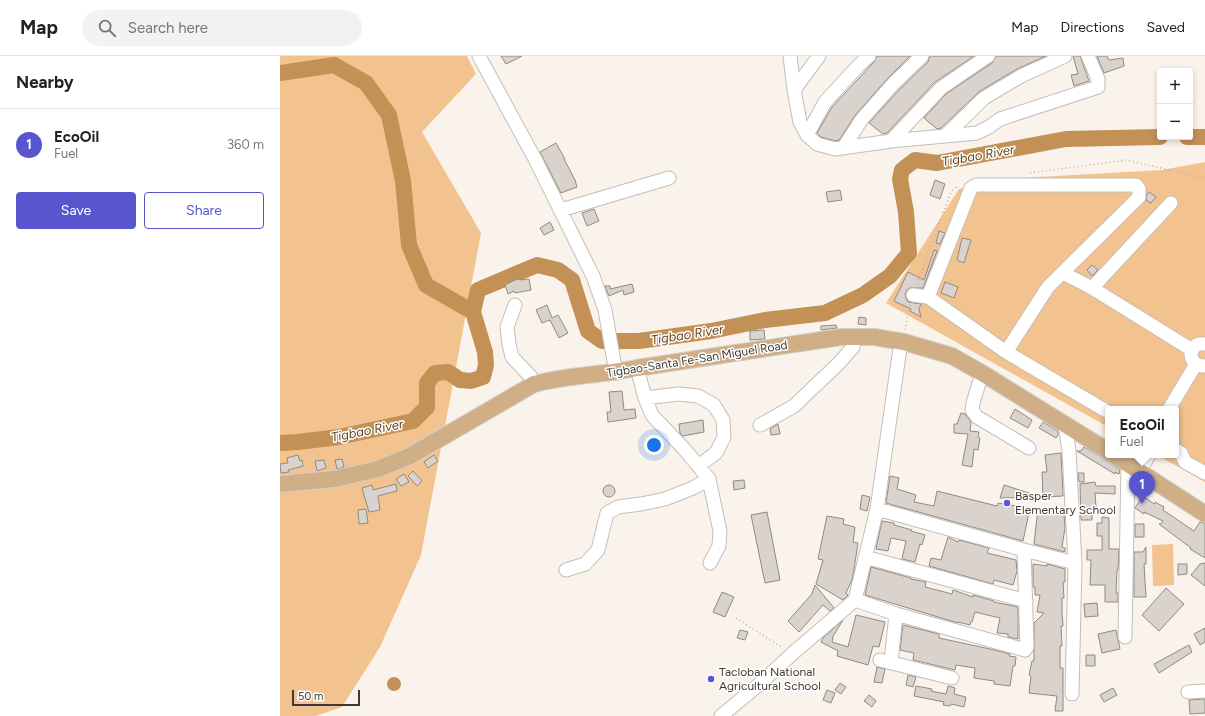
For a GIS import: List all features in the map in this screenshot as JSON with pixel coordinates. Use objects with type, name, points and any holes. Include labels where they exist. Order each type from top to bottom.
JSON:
[{"type":"main road","name":"Tigbao-Santa Fe-San Miguel Road","points":[[280,484],[334,479],[378,469],[410,456],[534,384],[553,379],[614,367],[637,368],[841,337],[874,337],[902,342],[952,356],[1105,449]]},
{"type":"main road","points":[[1128,462],[1205,514]]},
{"type":"street","points":[[479,56],[535,159],[593,276],[605,310],[614,367]]},
{"type":"street","points":[[790,56],[800,122],[807,135],[817,144],[835,149],[891,141],[977,133],[1000,119],[1098,87],[1098,79],[1088,56]]},
{"type":"street","points":[[794,90],[819,56]]},
{"type":"street","points":[[807,135],[825,102],[869,56]]},
{"type":"street","points":[[844,147],[862,119],[894,83],[922,56]]},
{"type":"street","points":[[891,141],[941,88],[988,56]]},
{"type":"street","points":[[945,136],[984,98],[1021,76],[1066,56]]},
{"type":"street","points":[[561,210],[669,178]]},
{"type":"street","points":[[928,297],[972,188],[976,185],[1136,185],[1139,189],[1139,197],[1048,287],[1006,352]]},
{"type":"street","points":[[1092,288],[1170,202]]},
{"type":"street","points":[[1063,272],[1092,288],[1192,350]]},
{"type":"street","points":[[913,295],[928,297],[1006,352],[1105,410]]},
{"type":"street","points":[[515,305],[507,327],[512,357],[531,377],[534,384]]},
{"type":"street","points":[[760,425],[794,406],[854,347],[854,337]]},
{"type":"street","points":[[721,716],[855,600],[877,509],[898,355],[902,342]]},
{"type":"street","points":[[1171,406],[1200,365],[1192,358],[1192,350],[1198,344],[1205,344]]},
{"type":"street","points":[[637,368],[645,398],[652,415],[709,479],[720,531],[719,546],[710,563]]},
{"type":"street","points":[[982,373],[972,410],[976,417],[1029,448]]},
{"type":"street","points":[[645,398],[679,394],[698,396],[714,405],[723,420],[724,437],[716,453],[698,466]]},
{"type":"street","points":[[1065,424],[1069,452],[1075,563],[1072,694]]},
{"type":"street","points":[[1179,452],[1185,462],[1205,473]]},
{"type":"street","points":[[1125,637],[1128,462],[1140,458]]},
{"type":"street","points":[[566,570],[585,564],[598,550],[607,513],[618,508],[665,499],[693,488],[709,479]]},
{"type":"street","points":[[877,509],[1075,563]]},
{"type":"street","points":[[855,600],[896,614],[1025,650],[1027,647],[1024,550]]},
{"type":"street","points":[[865,557],[1026,601]]},
{"type":"street","points":[[896,614],[885,661],[952,678]]},
{"type":"street","points":[[1188,692],[1205,691]]},
{"type":"path","points":[[1027,174],[1126,160],[1205,178]]},
{"type":"path","points":[[902,342],[909,307],[951,192],[960,185]]},
{"type":"path","points":[[736,618],[792,654]]},
{"type":"shaded area","points":[[280,56],[467,56],[476,74],[422,132],[481,233],[421,555],[380,647],[342,707],[316,716],[280,716]]},
{"type":"shaded area","points":[[1205,162],[1205,482],[1162,458],[1179,458],[1179,406],[1105,406],[1105,425],[886,303],[959,189],[1002,179],[1162,170]]},
{"type":"shaded area","points":[[1173,544],[1174,585],[1153,586],[1152,545]]},
{"type":"shaded area","points":[[391,677],[397,677],[401,681],[401,687],[397,691],[391,691],[387,687],[387,681]]},
{"type":"building","points":[[501,56],[522,56],[506,64]]},
{"type":"building","points":[[877,56],[910,56],[856,114],[839,140],[836,141],[821,137],[817,133],[832,107],[874,62]]},
{"type":"building","points":[[930,56],[974,56],[935,82],[887,133],[883,134],[869,123],[900,89],[928,62]]},
{"type":"building","points":[[996,56],[1046,56],[1017,69],[980,91],[941,128],[937,129],[924,118],[946,94],[992,63]]},
{"type":"building","points":[[1073,56],[1080,56],[1089,81],[1074,86],[1071,75],[1078,74]]},
{"type":"building","points":[[1097,56],[1107,56],[1109,60],[1123,58],[1124,66],[1104,73]]},
{"type":"building","points":[[556,143],[565,159],[577,187],[561,193],[540,152]]},
{"type":"building","points":[[935,180],[945,184],[940,199],[930,195]]},
{"type":"building","points":[[840,190],[842,200],[828,202],[826,192]]},
{"type":"building","points":[[1149,192],[1156,197],[1151,203],[1146,200]]},
{"type":"building","points":[[594,209],[599,221],[587,226],[582,213]]},
{"type":"building","points":[[550,222],[554,230],[544,235],[540,228]]},
{"type":"building","points":[[939,231],[945,233],[940,244],[936,243]]},
{"type":"building","points":[[962,238],[971,240],[964,263],[957,260]]},
{"type":"building","points":[[934,250],[937,251],[923,288],[910,288],[905,294],[908,302],[921,304],[919,309],[921,317],[910,311],[911,309],[894,301],[908,272],[924,280]]},
{"type":"building","points":[[1092,265],[1098,270],[1092,276],[1087,270]]},
{"type":"building","points":[[520,279],[529,279],[531,290],[515,293],[514,291],[508,294],[505,285]]},
{"type":"building","points":[[945,282],[958,287],[954,298],[941,293]]},
{"type":"building","points":[[632,284],[634,292],[624,295],[623,290],[609,296],[605,286],[610,286],[610,289]]},
{"type":"building","points":[[547,305],[552,318],[558,315],[568,333],[559,338],[550,320],[542,323],[536,310]]},
{"type":"building","points":[[859,317],[866,318],[866,325],[858,324]]},
{"type":"building","points":[[836,325],[837,328],[821,330],[821,326]]},
{"type":"building","points":[[764,330],[765,339],[750,340],[750,331]]},
{"type":"building","points":[[622,391],[624,410],[635,409],[636,418],[608,422],[607,412],[611,412],[609,392]]},
{"type":"building","points":[[1015,409],[1032,420],[1028,428],[1010,418]]},
{"type":"building","points":[[961,413],[965,414],[971,422],[970,431],[979,432],[978,437],[980,438],[978,450],[974,449],[972,467],[962,465],[968,434],[954,433],[954,424],[957,424]]},
{"type":"building","points":[[703,420],[704,432],[683,436],[680,433],[679,424]]},
{"type":"building","points":[[1043,422],[1058,431],[1056,438],[1039,428]]},
{"type":"building","points":[[778,424],[780,434],[771,435],[770,429]]},
{"type":"building","points":[[1084,447],[1120,470],[1119,474],[1115,472],[1115,474],[1077,451],[1081,451]]},
{"type":"building","points":[[1061,453],[1063,496],[1043,497],[1042,472],[1047,472],[1045,455]]},
{"type":"building","points":[[298,455],[300,461],[302,460],[303,466],[288,470],[289,472],[281,473],[280,464],[288,463],[287,458]]},
{"type":"building","points":[[434,455],[438,461],[428,468],[424,462]]},
{"type":"building","points":[[342,459],[344,467],[337,469],[335,460]]},
{"type":"building","points":[[324,460],[326,468],[317,471],[315,461]]},
{"type":"building","points":[[413,471],[422,481],[417,486],[408,476]]},
{"type":"building","points":[[1078,473],[1084,473],[1084,482],[1079,482]]},
{"type":"building","points":[[404,474],[409,482],[401,486],[396,479]]},
{"type":"building","points":[[890,476],[899,478],[897,489],[916,495],[914,502],[934,506],[937,491],[997,506],[998,503],[1030,508],[1023,541],[886,503]]},
{"type":"building","points":[[744,480],[745,488],[734,490],[733,481]]},
{"type":"building","points":[[1095,482],[1096,486],[1115,486],[1115,494],[1095,493],[1096,507],[1092,507],[1092,520],[1081,520],[1080,484]]},
{"type":"building","points":[[396,484],[397,491],[378,496],[380,510],[369,512],[362,488],[372,485],[373,490]]},
{"type":"building","points":[[607,485],[611,485],[615,491],[611,497],[607,497],[603,493],[603,489]]},
{"type":"building","points":[[1004,485],[1038,496],[1038,497],[1000,498]]},
{"type":"building","points":[[862,495],[870,497],[867,511],[860,509]]},
{"type":"building","points":[[1143,496],[1154,504],[1155,502],[1164,507],[1163,510],[1194,531],[1200,522],[1205,523],[1205,558],[1190,549],[1191,548],[1159,524],[1163,521],[1144,512],[1144,514],[1135,508]]},
{"type":"building","points":[[366,509],[368,523],[359,524],[358,510]]},
{"type":"building","points":[[1038,509],[1064,514],[1065,528],[1062,547],[1065,548],[1065,552],[1034,544]]},
{"type":"building","points":[[767,512],[780,580],[765,583],[751,515]]},
{"type":"building","points":[[827,516],[844,519],[843,524],[855,527],[853,542],[858,543],[854,569],[852,580],[846,593],[848,595],[843,600],[816,584],[823,560],[818,559]]},
{"type":"building","points":[[1102,517],[1109,518],[1109,549],[1119,549],[1116,593],[1118,593],[1118,602],[1105,602],[1105,585],[1090,585],[1091,560],[1087,560],[1087,550],[1102,550],[1102,536],[1097,536],[1097,523],[1102,523]]},
{"type":"building","points":[[882,521],[894,523],[894,525],[925,535],[922,545],[920,544],[915,562],[902,559],[906,541],[891,538],[888,551],[876,549]]},
{"type":"building","points":[[1135,524],[1144,524],[1144,537],[1135,537]]},
{"type":"building","points":[[948,537],[958,542],[959,540],[989,548],[987,553],[1016,560],[1017,571],[1013,585],[994,580],[993,584],[929,566],[931,558],[941,560]]},
{"type":"building","points":[[1146,547],[1146,564],[1144,564],[1146,597],[1134,597],[1134,552],[1143,552]]},
{"type":"building","points":[[1205,563],[1205,586],[1191,575],[1200,564]]},
{"type":"building","points":[[1033,564],[1047,566],[1047,564],[1065,569],[1065,582],[1063,582],[1064,598],[1062,598],[1062,646],[1060,646],[1060,668],[1063,668],[1063,711],[1055,711],[1057,696],[1029,693],[1031,676],[1029,675],[1032,661],[1034,661],[1034,623],[1044,613],[1037,612],[1040,595],[1035,595],[1035,587],[1033,587]]},
{"type":"building","points":[[1178,564],[1187,564],[1187,574],[1178,575]]},
{"type":"building","points":[[871,567],[926,582],[925,587],[952,594],[953,590],[973,597],[973,595],[994,602],[1018,607],[1018,639],[1008,637],[1008,634],[997,633],[1000,618],[975,612],[970,625],[958,623],[865,595]]},
{"type":"building","points":[[815,585],[834,608],[830,611],[823,605],[799,632],[788,621],[812,594]]},
{"type":"building","points":[[1166,588],[1184,604],[1159,631],[1142,615]]},
{"type":"building","points":[[722,592],[734,597],[725,617],[713,612]]},
{"type":"building","points":[[1097,603],[1098,616],[1085,617],[1084,604]]},
{"type":"building","points":[[856,615],[885,622],[879,647],[873,646],[868,665],[837,656],[838,651],[821,642],[823,638],[843,620],[832,638],[832,642],[848,647]]},
{"type":"building","points":[[903,625],[939,634],[939,638],[990,649],[1016,657],[1010,686],[994,684],[994,681],[974,678],[975,668],[956,665],[955,670],[913,660],[914,653],[900,650]]},
{"type":"building","points":[[1205,628],[1205,642],[1200,645],[1194,634]]},
{"type":"building","points":[[740,630],[748,632],[745,640],[737,638]]},
{"type":"building","points":[[1116,630],[1120,649],[1102,653],[1098,634]]},
{"type":"building","points":[[1189,645],[1192,652],[1159,673],[1154,664]]},
{"type":"building","points":[[1086,655],[1095,655],[1095,666],[1086,666]]},
{"type":"building","points":[[877,667],[885,669],[882,683],[874,682]]},
{"type":"building","points":[[908,675],[916,677],[913,687],[906,685]]},
{"type":"building","points":[[840,683],[846,687],[841,694],[835,690]]},
{"type":"building","points":[[916,686],[932,689],[931,691],[946,694],[948,686],[955,688],[954,694],[966,697],[964,707],[951,704],[950,706],[943,705],[944,702],[914,696]]},
{"type":"building","points":[[1113,688],[1117,695],[1104,702],[1100,695]]},
{"type":"building","points":[[827,690],[835,693],[831,703],[823,700]]},
{"type":"building","points":[[869,695],[876,701],[872,707],[864,701]]},
{"type":"building","points":[[1205,699],[1205,713],[1190,714],[1189,700]]},
{"type":"waterway","points":[[280,73],[334,65],[366,83],[389,115],[403,181],[409,245],[426,285],[473,312]]},
{"type":"waterway","name":"Tigbao River","points":[[280,443],[339,437],[413,421],[427,407],[427,383],[435,373],[448,372],[460,380],[471,381],[483,377],[486,365],[485,352],[473,312],[478,290],[537,265],[558,270],[572,280],[588,331],[602,341],[639,341],[711,331],[765,320],[825,313],[863,295],[890,276],[909,253],[906,212],[900,179],[902,170],[915,160],[937,163],[1066,139],[1157,137]]},
{"type":"waterway","name":"Tigbao River","points":[[1193,137],[1205,137]]},
{"type":"place","name":"Basper Elementary School","points":[[1007,503]]},
{"type":"place","name":"EcoOil","points":[[1142,504]]},
{"type":"place","name":"Tacloban National Agricultural School","points":[[711,679]]}]
